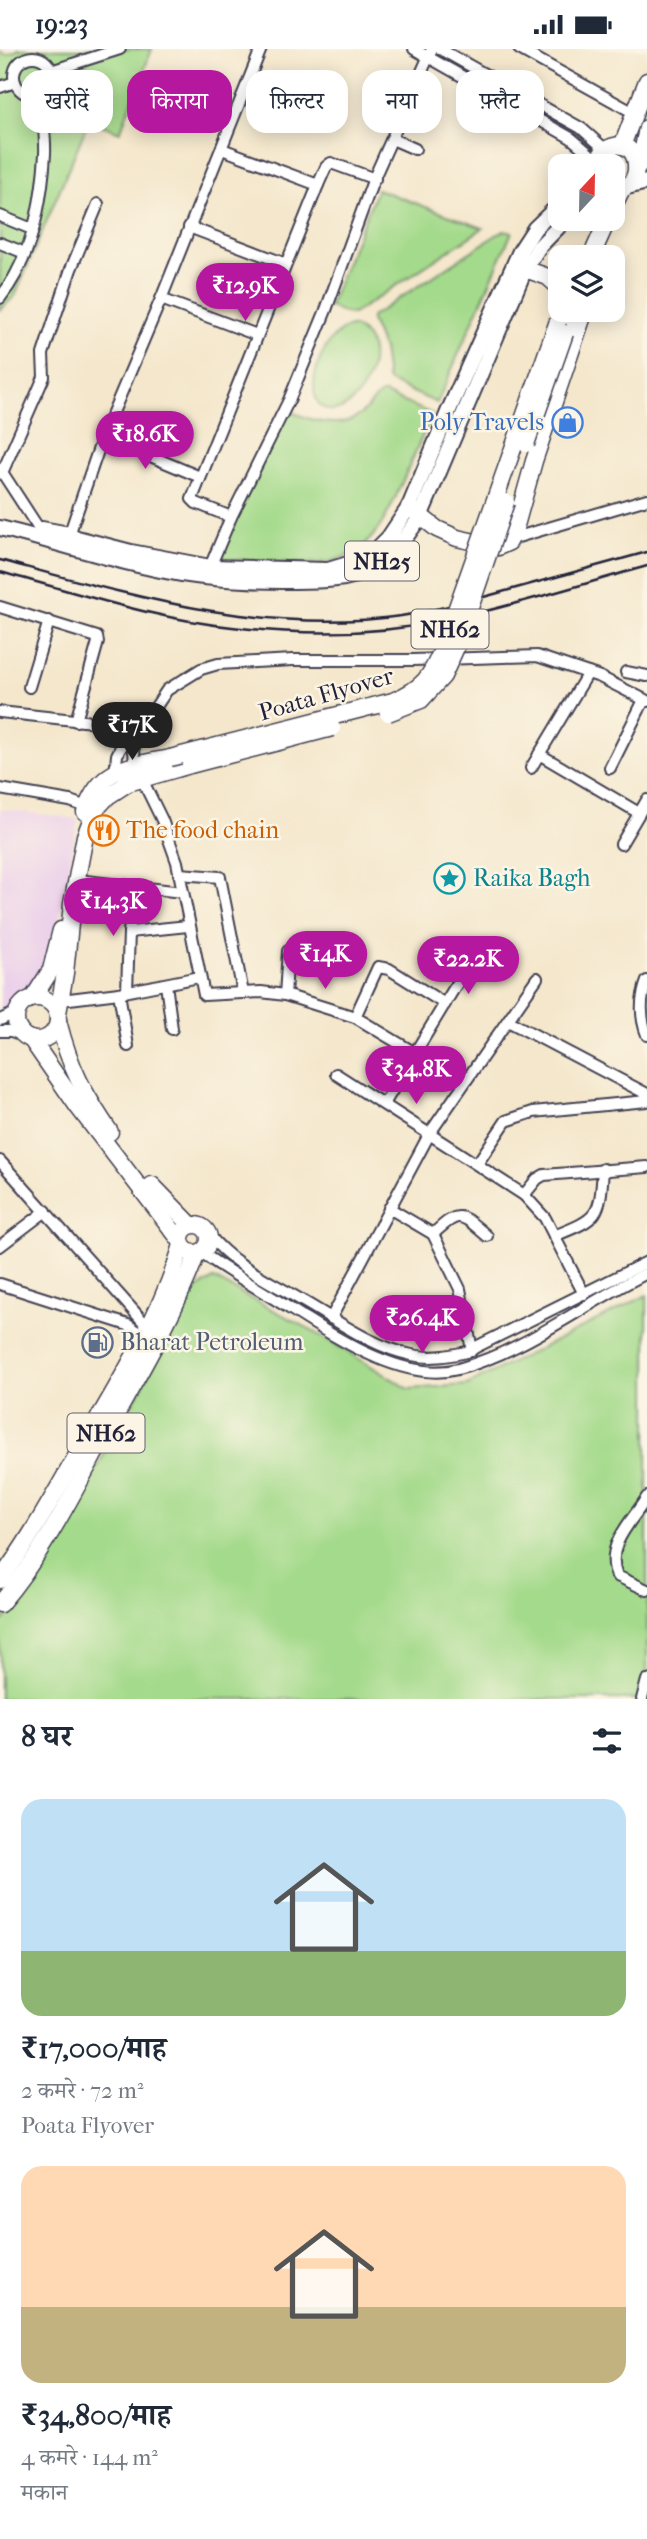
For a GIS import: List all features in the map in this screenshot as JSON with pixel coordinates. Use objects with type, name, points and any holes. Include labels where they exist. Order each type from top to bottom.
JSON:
[{"type":"highway","points":[[607,154],[636,114],[647,81]]},
{"type":"highway","points":[[634,179],[647,128]]},
{"type":"highway","points":[[620,154],[634,152],[634,179]]},
{"type":"highway","points":[[525,269],[548,277]]},
{"type":"highway","name":"Poata Flyover","points":[[138,772],[170,758],[393,701],[423,685],[433,672],[443,647],[563,322]]},
{"type":"highway","name":"Poata Flyover","points":[[138,772],[161,772],[396,711],[421,700],[434,688],[443,676],[458,643],[563,322]]},
{"type":"highway","points":[[415,512],[446,533],[469,541],[498,547],[511,539],[581,322]]},
{"type":"highway","name":"NH62","points":[[17,1012],[20,1006],[33,998],[46,980],[55,958],[71,867],[97,788],[115,771],[138,772]]},
{"type":"highway","name":"NH62","points":[[0,1604],[46,1537],[94,1455],[173,1309],[199,1253],[208,1245],[209,1235],[200,1226],[191,1225],[164,1199],[120,1145],[86,1096],[69,1062],[59,1011],[77,880],[91,808],[138,772]]},
{"type":"highway","points":[[28,1038],[38,1040],[51,1034],[59,1011],[48,1001],[33,998]]},
{"type":"highway","points":[[17,1012],[17,1026],[78,1107],[188,1252],[199,1253]]},
{"type":"highway","name":"NH62","points":[[0,1580],[25,1545],[146,1331],[170,1280],[183,1231],[191,1225]]},
{"type":"main road","name":"NH25","points":[[0,519],[68,539],[134,564],[182,574],[222,579],[313,581],[342,578],[372,568],[395,550],[415,512],[520,251],[536,227],[548,216]]},
{"type":"main road","name":"NH25","points":[[459,405],[525,269],[539,247],[554,231]]},
{"type":"main road","name":"NH25","points":[[0,529],[77,538],[131,552],[210,567],[328,570],[349,565],[376,550],[415,512]]},
{"type":"street","points":[[54,70],[120,49]]},
{"type":"street","points":[[68,539],[103,436],[261,49]]},
{"type":"street","points":[[414,49],[430,53],[602,154]]},
{"type":"street","points":[[440,49],[581,128],[604,154]]},
{"type":"street","points":[[525,51],[636,114]]},
{"type":"street","points":[[210,567],[231,517],[289,400],[375,179],[430,53]]},
{"type":"street","points":[[21,89],[15,82],[14,70],[17,64],[27,57],[39,58],[49,65],[51,70]]},
{"type":"street","points":[[0,87],[15,82]]},
{"type":"street","points":[[0,298],[8,288],[25,253],[32,229],[41,188],[45,151],[43,133]]},
{"type":"street","points":[[392,139],[415,149]]},
{"type":"street","points":[[222,149],[318,184]]},
{"type":"street","points":[[231,517],[193,502],[192,499],[318,184],[326,167],[331,163],[375,179]]},
{"type":"street","points":[[38,529],[1,471],[44,377],[43,355],[71,269],[98,204]]},
{"type":"street","points":[[0,216],[32,229]]},
{"type":"street","points":[[189,227],[286,264]]},
{"type":"street","points":[[0,243],[25,253]]},
{"type":"street","points":[[161,299],[257,335]]},
{"type":"street","points":[[103,436],[200,477]]},
{"type":"street","points":[[511,539],[647,499]]},
{"type":"street","points":[[0,607],[97,637],[98,642],[76,721]]},
{"type":"street","points":[[29,687],[49,621]]},
{"type":"street","points":[[118,788],[115,771],[117,755],[167,690],[201,669],[239,661],[537,656],[588,673],[645,700],[610,768]]},
{"type":"street","points":[[626,672],[647,676]]},
{"type":"street","points":[[531,768],[588,673]]},
{"type":"street","points":[[0,712],[136,730]]},
{"type":"street","points":[[136,730],[138,772],[173,847],[201,991],[205,996],[243,993],[285,995],[355,1017],[415,1053]]},
{"type":"street","points":[[539,754],[642,813]]},
{"type":"street","points":[[0,789],[70,801],[91,808]]},
{"type":"street","points":[[621,843],[642,813],[647,800]]},
{"type":"street","points":[[179,874],[220,877],[243,993]]},
{"type":"street","points":[[77,880],[182,892]]},
{"type":"street","points":[[128,1046],[123,992],[134,888]]},
{"type":"street","points":[[129,932],[188,926]]},
{"type":"street","points":[[285,995],[288,951]]},
{"type":"street","points":[[355,1017],[378,967],[389,969],[445,1004]]},
{"type":"street","points":[[384,1104],[464,972]]},
{"type":"street","points":[[59,1011],[123,992],[199,977]]},
{"type":"street","points":[[331,1318],[430,1133],[537,978]]},
{"type":"street","points":[[647,981],[641,1012],[647,1035]]},
{"type":"street","points":[[166,984],[172,1029]]},
{"type":"street","points":[[0,1020],[17,1012]]},
{"type":"street","points":[[508,1021],[647,1094]]},
{"type":"street","points":[[0,1031],[10,1031],[28,1038]]},
{"type":"street","points":[[337,1074],[524,1195],[545,1218],[584,1294]]},
{"type":"street","points":[[477,1164],[506,1121],[517,1116],[533,1112],[647,1101]]},
{"type":"street","points":[[0,1161],[146,1331]]},
{"type":"street","points":[[524,1195],[537,1179],[544,1175],[647,1167]]},
{"type":"street","points":[[554,1236],[584,1224],[598,1211],[603,1169]]},
{"type":"street","points":[[389,1208],[433,1234],[460,1289],[472,1350]]},
{"type":"street","points":[[0,1246],[46,1212]]},
{"type":"street","points":[[433,1234],[452,1217],[458,1216],[468,1219],[487,1236]]},
{"type":"street","points":[[209,1235],[236,1261],[331,1318],[377,1343],[414,1356],[447,1357],[472,1350],[647,1262]]},
{"type":"street","points":[[199,1253],[325,1330],[371,1354],[401,1366],[430,1372],[456,1370],[534,1338],[614,1289],[647,1273]]},
{"type":"street","points":[[0,1284],[146,1331]]},
{"type":"street","points":[[647,1497],[621,1533],[612,1564],[617,1576],[647,1590]]},
{"type":"street","points":[[642,1699],[647,1680]]},
{"type":"shaded area","points":[[0,809],[78,819],[52,958],[34,989],[20,1006],[0,1015]]},
{"type":"green space","points":[[19,49],[152,49],[144,70],[127,70],[127,114],[120,132],[113,129],[113,70],[21,70],[21,133],[84,133],[15,296],[0,310],[0,52],[7,55]]},
{"type":"green space","points":[[377,189],[483,228],[353,314],[344,313],[329,306]]},
{"type":"green space","points":[[504,230],[512,232],[437,403],[390,382],[387,379],[383,349],[371,317]]},
{"type":"green space","points":[[353,327],[365,336],[371,348],[372,362],[368,377],[352,402],[341,409],[330,410],[320,405],[315,394],[314,381],[318,366],[332,339],[342,330]]},
{"type":"green space","points":[[383,393],[432,414],[383,522],[364,545],[336,560],[318,563],[216,558],[287,410],[313,420],[341,423],[362,414]]},
{"type":"green space","points":[[214,1279],[306,1327],[409,1389],[467,1385],[647,1295],[647,1699],[0,1699],[0,1624],[29,1590],[196,1289]]},
{"type":"railway","points":[[0,560],[99,587],[198,609],[298,620],[349,621],[401,616],[442,608],[647,552]]},
{"type":"railway","points":[[0,572],[173,618],[258,630],[338,632],[391,629],[443,621],[647,566]]},
{"type":"place","name":"Poly Travels","points":[[567,422]]},
{"type":"place","name":"The food chain","points":[[103,830]]},
{"type":"place","name":"Raika Bagh","points":[[450,878]]},
{"type":"place","name":"Bharat Petroleum","points":[[97,1342]]}]
